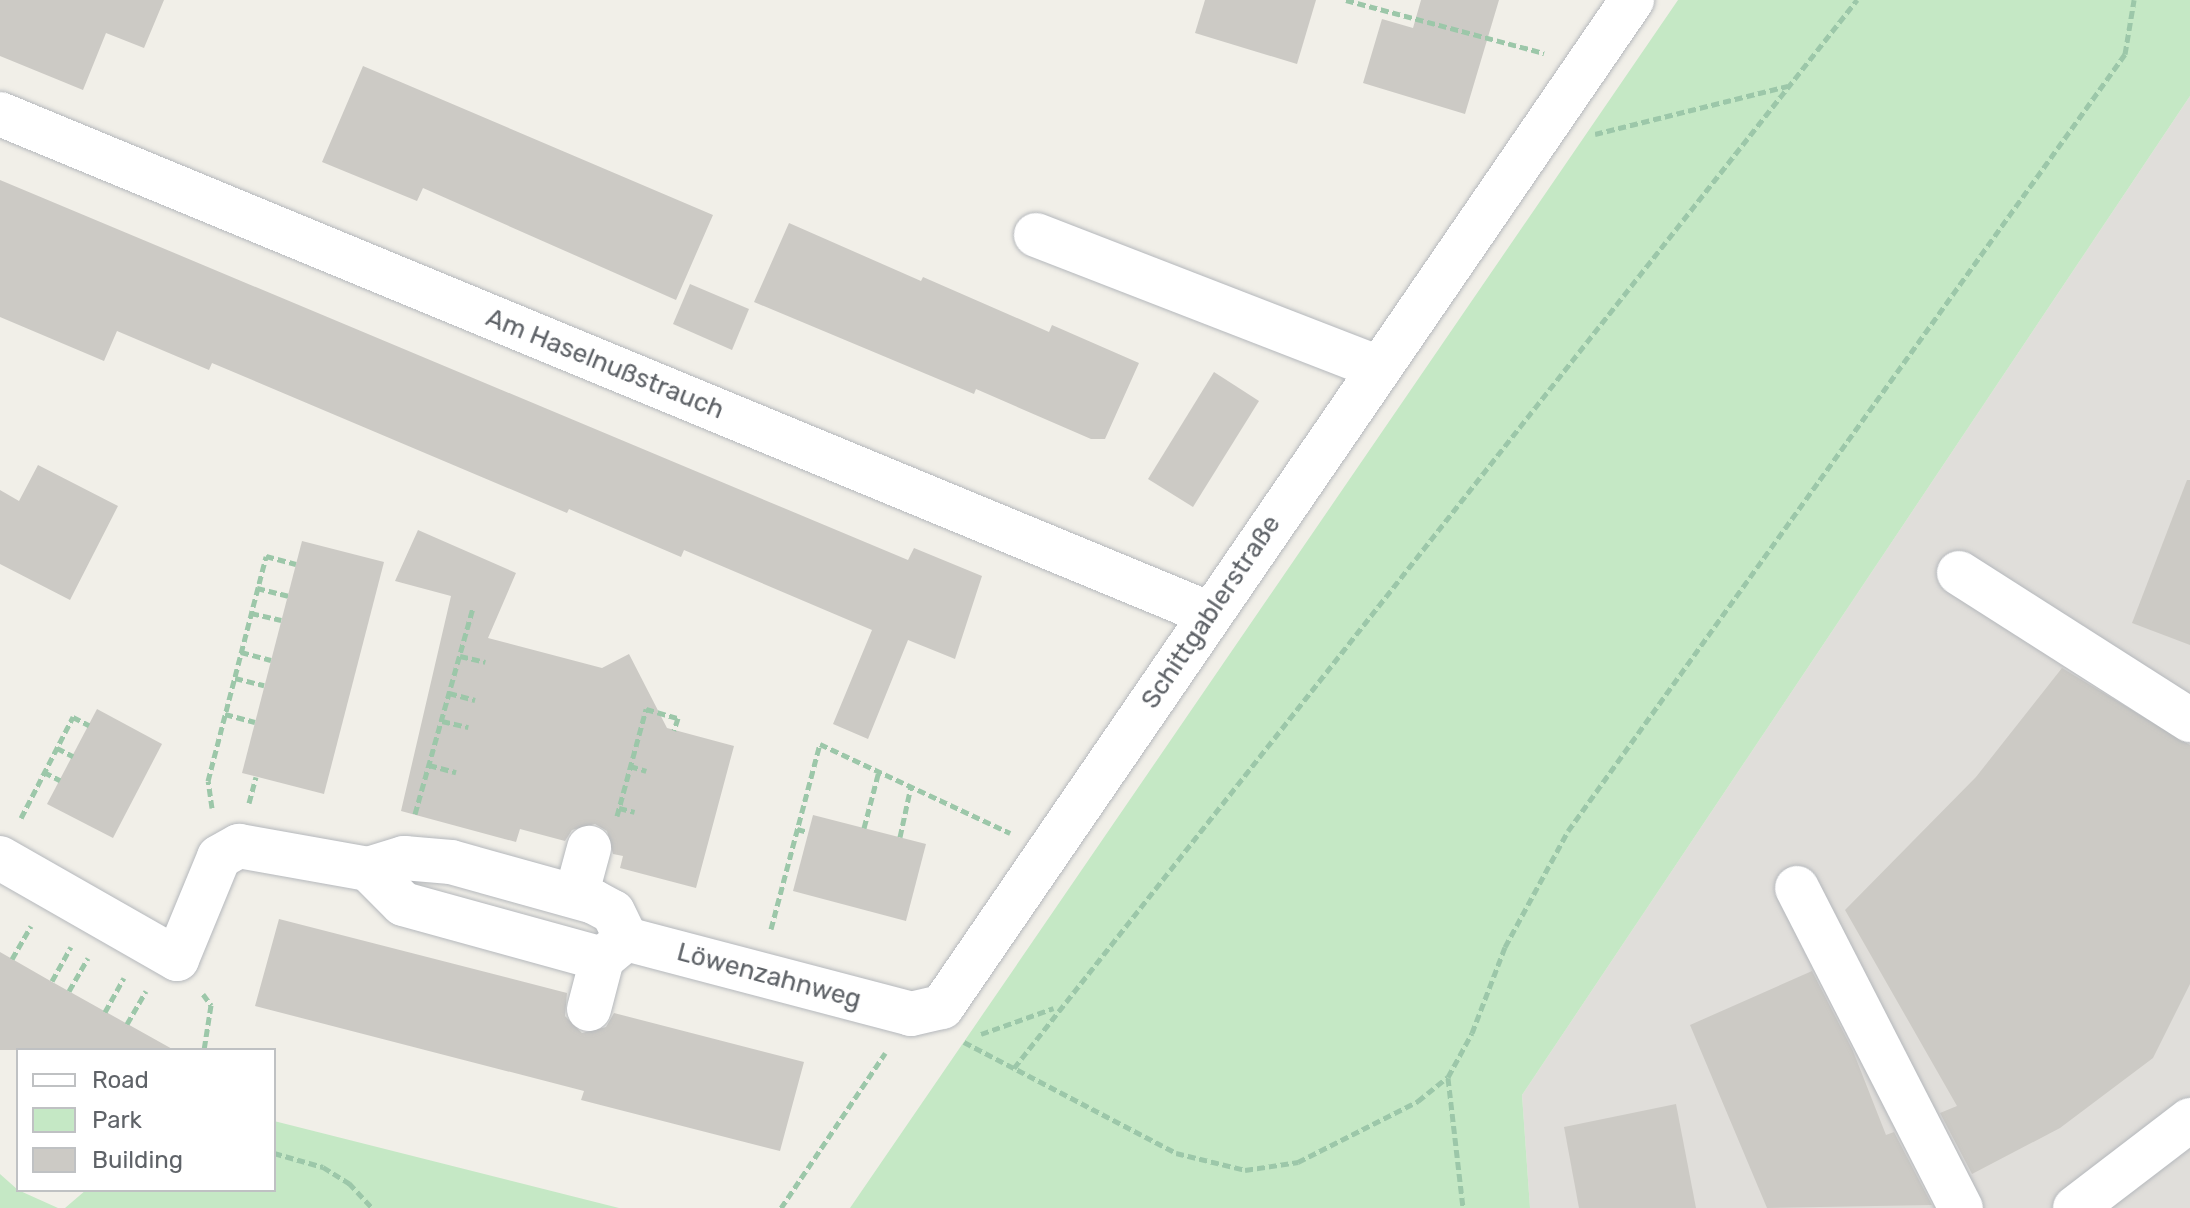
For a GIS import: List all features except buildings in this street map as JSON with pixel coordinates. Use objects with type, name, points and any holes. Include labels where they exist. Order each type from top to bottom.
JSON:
[{"type":"street","name":"Schittgablerstraße","points":[[911,1014],[942,1007],[1377,367],[1632,0]]},
{"type":"street","name":"Am Haselnußstrauch","points":[[0,114],[1210,614]]},
{"type":"street","points":[[1036,235],[1377,367]]},
{"type":"street","points":[[1959,573],[2190,720]]},
{"type":"street","points":[[576,896],[602,835]]},
{"type":"street","points":[[0,858],[177,959],[219,857],[239,846],[386,863],[451,862],[576,896],[613,912],[614,949],[589,1009]]},
{"type":"street","name":"Löwenzahnweg","points":[[386,863],[403,904],[614,949],[759,973],[911,1014]]},
{"type":"street","points":[[1797,888],[1961,1208]]},
{"type":"street","points":[[2075,1208],[2190,1120]]},
{"type":"path","points":[[1346,0],[1587,65]]},
{"type":"path","points":[[1857,0],[1057,1007],[1014,1068],[1176,1153],[1245,1170],[1298,1162],[1418,1101],[1448,1077],[1472,1033],[1505,947],[1568,831],[2125,54],[2134,0]]},
{"type":"path","points":[[1527,151],[1789,86]]},
{"type":"path","points":[[219,857],[208,781],[257,588],[266,556],[296,564]]},
{"type":"path","points":[[257,588],[288,596]]},
{"type":"path","points":[[386,863],[429,765],[473,608]]},
{"type":"path","points":[[251,612],[281,620]]},
{"type":"path","points":[[241,652],[271,660]]},
{"type":"path","points":[[460,656],[485,662]]},
{"type":"path","points":[[235,678],[264,685]]},
{"type":"path","points":[[449,693],[475,700]]},
{"type":"path","points":[[602,835],[619,808],[646,709],[678,718],[674,730]]},
{"type":"path","points":[[225,714],[255,722]]},
{"type":"path","points":[[0,858],[73,717],[89,725]]},
{"type":"path","points":[[442,721],[468,727]]},
{"type":"path","points":[[759,973],[820,744],[1047,850]]},
{"type":"path","points":[[57,748],[73,756]]},
{"type":"path","points":[[429,765],[456,772]]},
{"type":"path","points":[[630,766],[646,771]]},
{"type":"path","points":[[864,828],[879,771]]},
{"type":"path","points":[[44,772],[60,780]]},
{"type":"path","points":[[900,837],[911,786]]},
{"type":"path","points":[[619,808],[635,812]]},
{"type":"path","points":[[797,829],[808,832]]},
{"type":"path","points":[[204,1048],[211,1005]]},
{"type":"path","points":[[961,1041],[1057,1007]]},
{"type":"path","points":[[781,1208],[911,1014]]},
{"type":"path","points":[[1448,1077],[1463,1208]]},
{"type":"path","points":[[276,1154],[323,1167],[349,1183],[372,1208]]},
{"type":"shaded area","points":[[2190,96],[2190,1208],[1530,1208],[1522,1095]]},
{"type":"green space","points":[[1678,0],[2190,0],[2190,96],[1522,1095],[1530,1208],[850,1208]]},
{"type":"green space","points":[[276,1122],[619,1208],[65,1208],[84,1192],[276,1192]]},
{"type":"green space","points":[[0,1174],[16,1188],[16,1192],[58,1208],[0,1208]]}]
